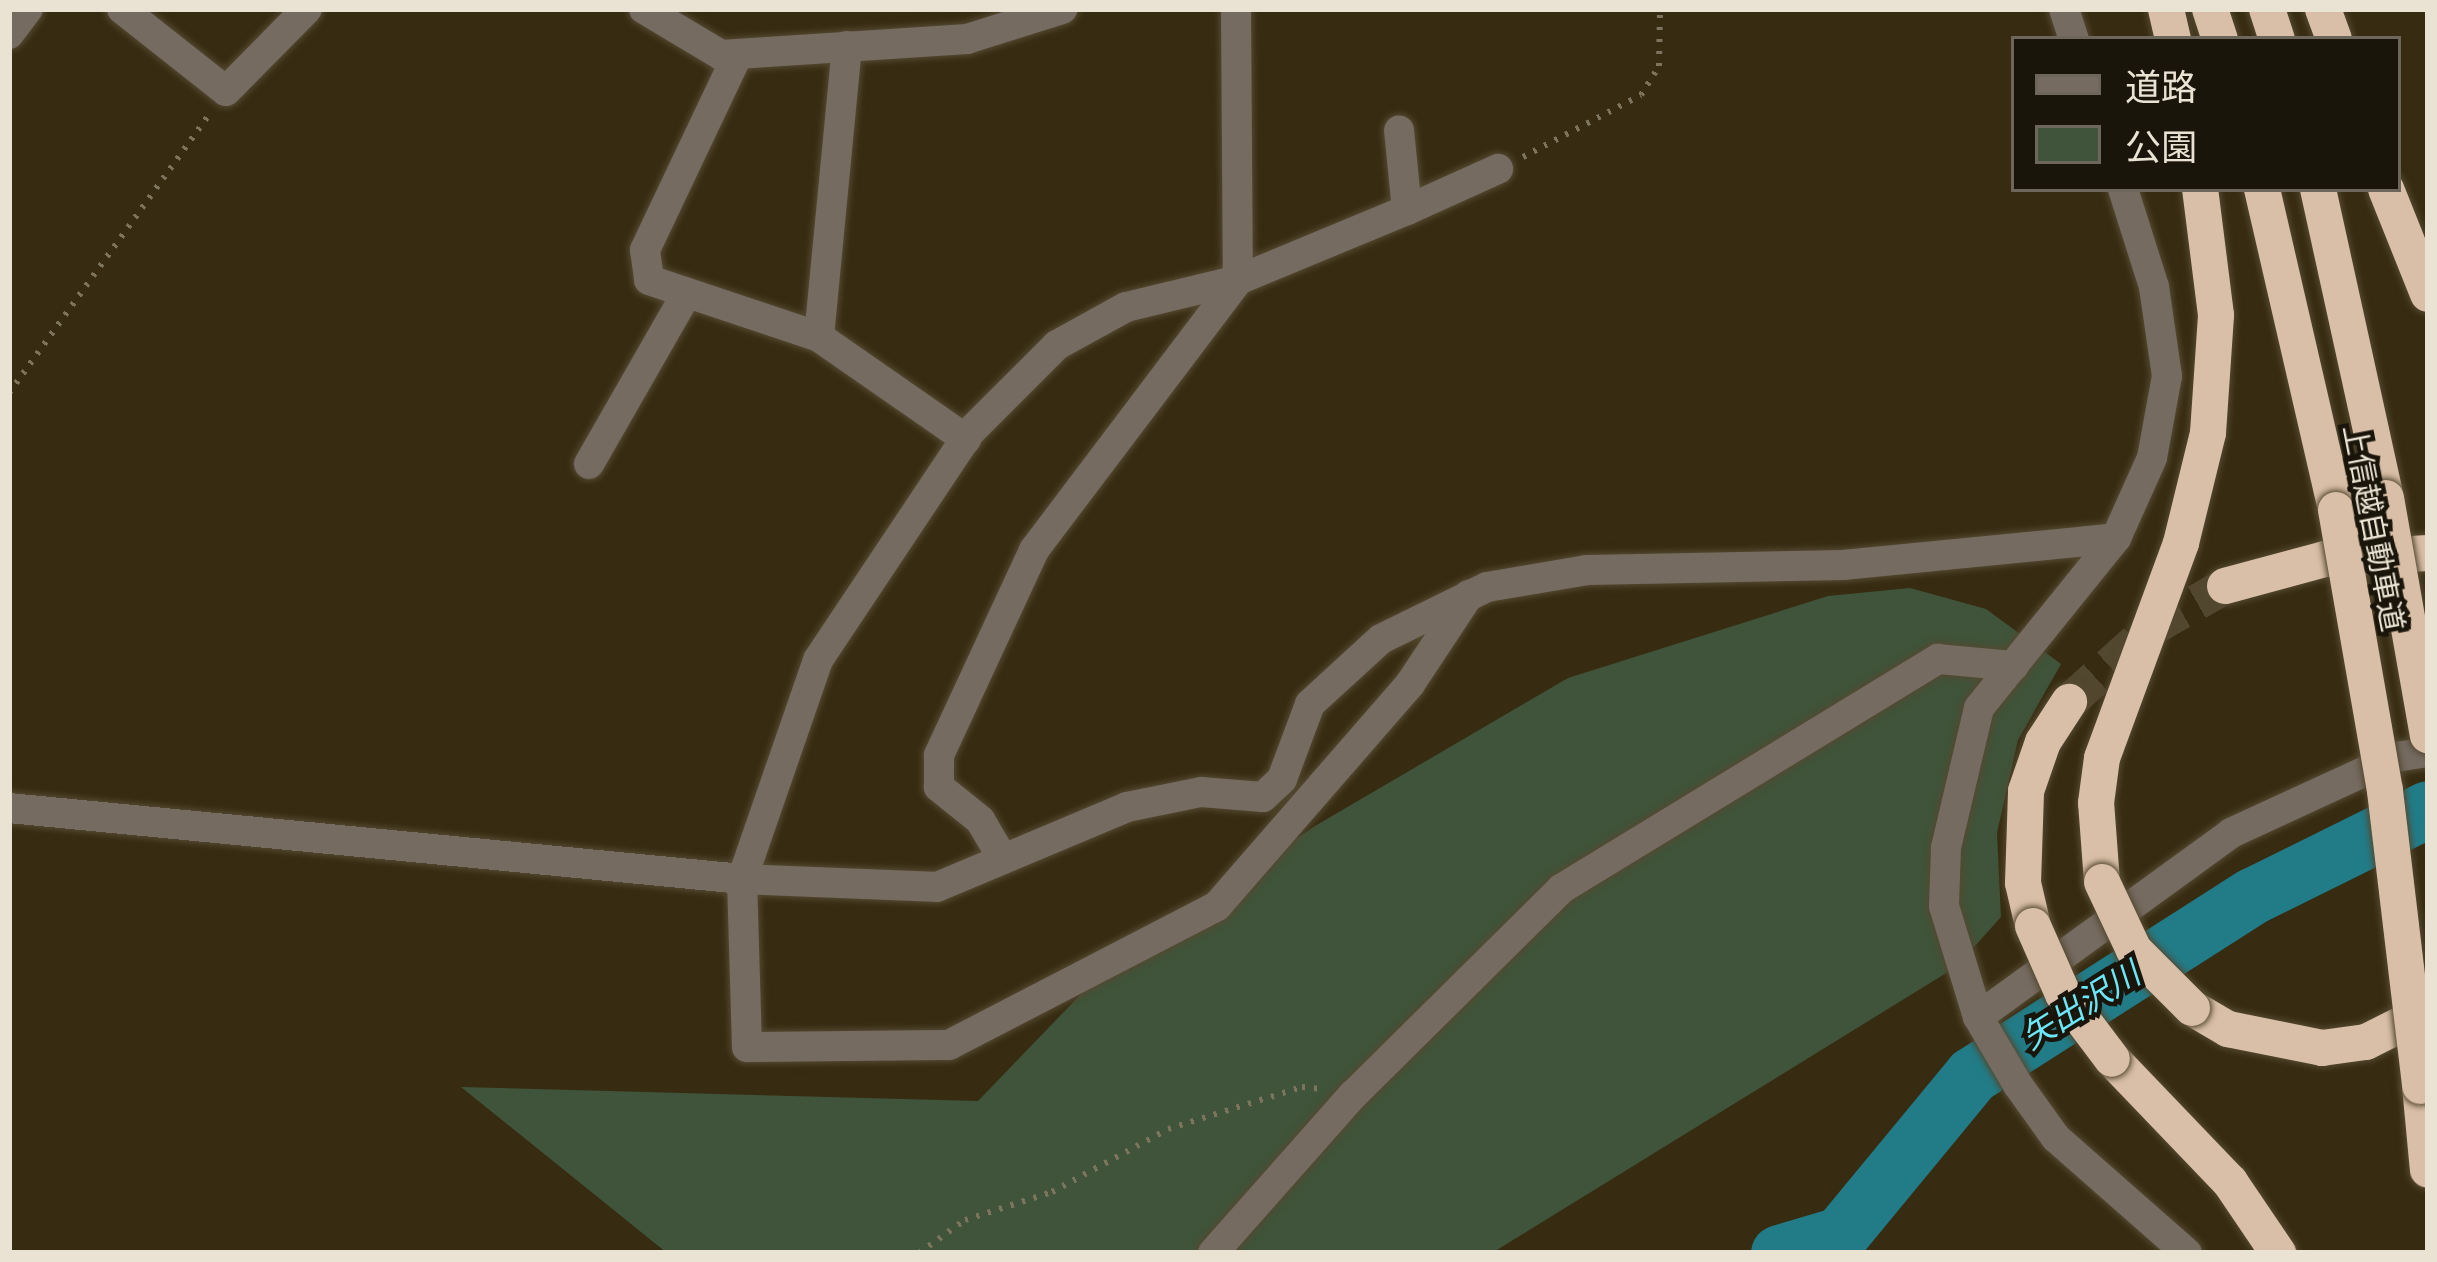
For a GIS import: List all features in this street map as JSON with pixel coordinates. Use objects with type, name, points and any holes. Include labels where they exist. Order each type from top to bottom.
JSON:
[{"type":"highway","points":[[2200,192],[2216,315],[2208,433],[2181,543],[2102,758],[2096,803],[2102,882],[2134,950],[2192,1008],[2228,1029],[2322,1048],[2366,1042],[2428,1011]]},
{"type":"highway","name":"上信越自動車道","points":[[2263,192],[2336,510],[2385,791],[2428,1171]]},
{"type":"highway","name":"上信越自動車道","points":[[2319,192],[2386,498],[2428,735]]},
{"type":"highway","points":[[2387,192],[2428,294]]},
{"type":"highway","points":[[2224,586],[2325,559],[2428,553]]},
{"type":"highway","points":[[2069,702],[2042,742],[2026,791],[2023,884],[2032,926],[2062,994],[2112,1059],[2230,1182],[2278,1253]]},
{"type":"street","points":[[9,34],[28,9]]},
{"type":"street","points":[[122,9],[226,91],[307,9]]},
{"type":"street","points":[[644,9],[721,55],[967,39],[1062,9]]},
{"type":"street","points":[[1003,860],[980,820],[939,787],[939,755],[1034,550],[1238,280],[1236,9]]},
{"type":"street","points":[[819,338],[847,46]]},
{"type":"street","points":[[738,54],[645,250],[649,280],[819,338],[966,439]]},
{"type":"street","points":[[1399,130],[1407,210]]},
{"type":"street","points":[[1469,596],[1410,684],[1217,906],[949,1045],[747,1047],[742,879],[818,660],[966,439],[1057,345],[1126,307],[1238,280],[1498,169]]},
{"type":"street","points":[[2124,192],[2154,286],[2167,376],[2152,458],[2116,538],[1979,708],[1946,848],[1944,905],[1983,1029],[2018,1085],[2056,1138],[2187,1253]]},
{"type":"street","points":[[589,464],[687,293]]},
{"type":"street","points":[[9,808],[742,879],[937,887],[1127,807],[1202,792],[1263,797],[1282,779],[1310,704],[1382,639],[1469,596],[1587,570],[1843,565],[2116,538]]},
{"type":"street","points":[[1214,1253],[1353,1095],[1561,889],[1938,659],[2014,666]]},
{"type":"street","points":[[1983,1029],[2231,833],[2396,757],[2428,752]]},
{"type":"path","points":[[1498,169],[1642,95],[1659,66],[1660,9]]},
{"type":"path","points":[[9,393],[226,91]]},
{"type":"path","points":[[919,1253],[964,1220],[1052,1192],[1168,1130],[1302,1087],[1353,1095]]},
{"type":"green space","points":[[1910,588],[1986,609],[2061,664],[2018,740],[1997,833],[2001,917],[1956,967],[1492,1253],[667,1253],[461,1087],[978,1101],[1109,965],[1315,826],[1568,678],[1828,596]]},
{"type":"waterway","name":"矢出沢川","points":[[1779,1253],[1840,1235],[1972,1075],[2252,896],[2428,809]]},
{"type":"tunnel","points":[[2069,702],[2150,629],[2225,586]]}]
